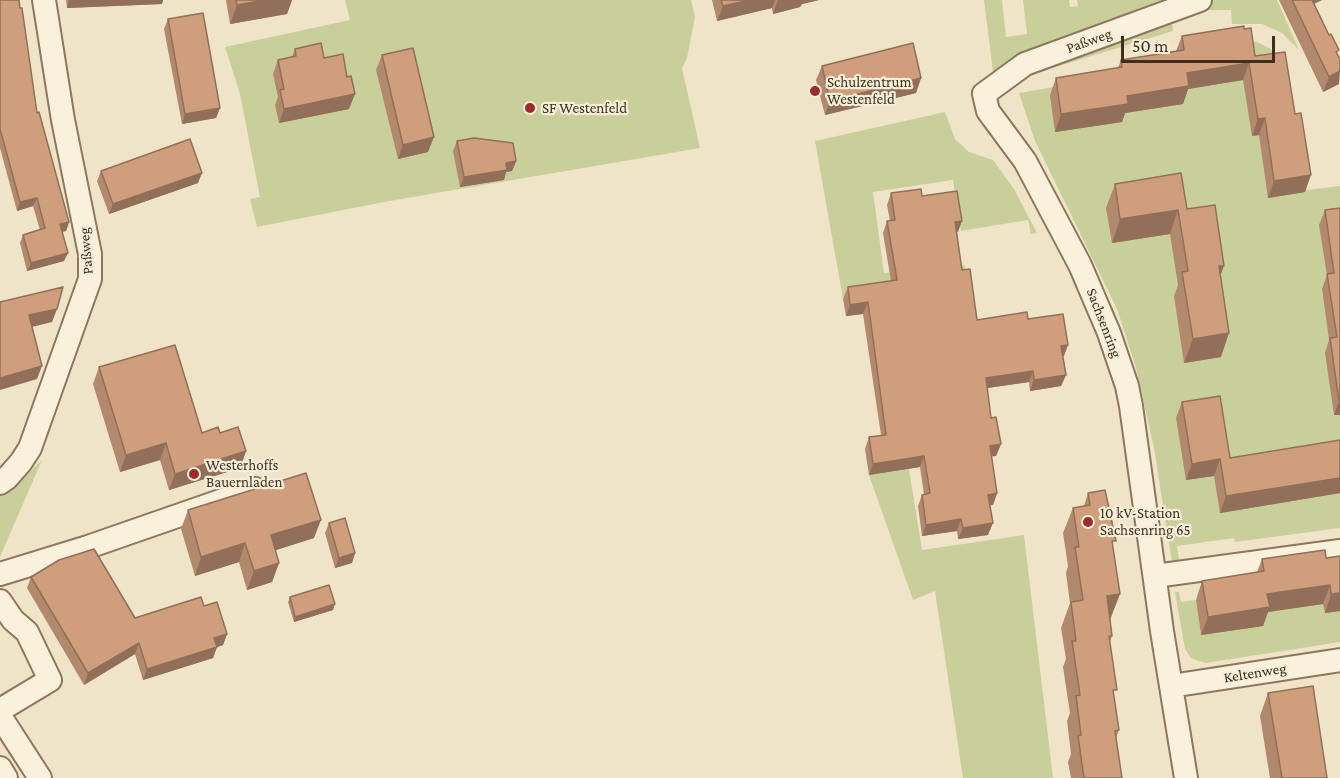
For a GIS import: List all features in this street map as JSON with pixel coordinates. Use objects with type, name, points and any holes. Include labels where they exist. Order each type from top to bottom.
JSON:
[{"type":"street","name":"Paßweg","points":[[2,477],[21,462],[30,448],[90,279],[90,254],[63,120],[44,0]]},
{"type":"street","name":"Paßweg","points":[[986,102],[1025,64],[1200,0]]},
{"type":"street","name":"Sachsenring","points":[[986,102],[1025,161],[1080,265],[1109,333],[1131,406],[1186,778]]},
{"type":"street","points":[[0,574],[88,547],[255,489]]},
{"type":"street","points":[[1155,576],[1340,551]]},
{"type":"street","points":[[0,601],[12,620],[27,632],[50,680],[0,710]]},
{"type":"street","name":"Keltenweg","points":[[1171,686],[1340,660]]},
{"type":"street","points":[[0,716],[8,746],[40,778]]},
{"type":"street","points":[[0,768],[6,778]]},
{"type":"green space","name":"SF Westenfeld","points":[[345,0],[691,0],[695,17],[687,58],[682,68],[700,148],[384,202],[257,227],[250,199],[260,197],[240,94],[225,47],[350,20]]},
{"type":"green space","points":[[984,0],[1002,0],[1006,37],[1027,34],[1023,0],[1069,0],[1070,7],[1078,6],[1077,0],[1277,0],[1299,50],[1282,33],[1262,24],[1232,24],[1231,10],[1210,10],[1171,18],[1173,31],[1013,80],[1009,67],[993,72]]},
{"type":"green space","points":[[1246,41],[1257,42],[1269,48],[1281,57],[1286,69],[1307,190],[1340,186],[1340,222],[1329,288],[1322,289],[1331,352],[1334,415],[1340,415],[1340,528],[1235,542],[1234,538],[1177,546],[1179,561],[1172,562],[1154,448],[1136,368],[1117,309],[1035,141],[1019,93],[1060,86]]},
{"type":"green space","points":[[945,112],[955,139],[969,152],[993,160],[1014,189],[1037,233],[1031,234],[1028,220],[961,231],[953,180],[873,192],[884,273],[965,265],[966,280],[843,299],[815,141]]},
{"type":"green space","points":[[42,460],[0,557],[0,496],[8,493]]},
{"type":"green space","points":[[909,469],[922,550],[1024,535],[1053,778],[963,778],[935,591],[913,600],[869,475]]},
{"type":"green space","points":[[1175,592],[1179,592],[1181,602],[1196,600],[1201,635],[1260,613],[1323,604],[1340,611],[1340,642],[1206,663],[1198,661],[1191,658],[1185,649]]},
{"type":"building","points":[[0,0],[19,0],[20,8],[22,8],[37,113],[39,112],[69,222],[60,224],[68,253],[31,263],[23,235],[45,228],[37,198],[20,202],[0,129]]},
{"type":"building","points":[[236,0],[266,0],[237,5]]},
{"type":"building","points":[[721,0],[750,0],[723,6]]},
{"type":"building","points":[[1292,0],[1312,0],[1339,50],[1336,52],[1340,59],[1340,71],[1329,77]]},
{"type":"building","points":[[203,13],[220,108],[185,114],[168,19]]},
{"type":"building","points":[[1244,26],[1244,29],[1251,28],[1255,56],[1285,52],[1295,114],[1301,113],[1311,175],[1274,181],[1265,118],[1258,119],[1249,63],[1187,73],[1189,86],[1127,96],[1128,104],[1061,114],[1056,78],[1122,67],[1121,60],[1184,50],[1182,36]]},
{"type":"building","points":[[321,43],[324,58],[343,54],[347,77],[351,76],[355,94],[284,109],[280,90],[284,89],[278,60],[296,56],[295,49]]},
{"type":"building","points":[[913,43],[921,78],[830,101],[822,66]]},
{"type":"building","points":[[413,48],[434,137],[403,145],[382,55]]},
{"type":"building","points":[[474,138],[513,143],[516,161],[506,163],[507,170],[464,177],[457,141]]},
{"type":"building","points":[[190,139],[202,173],[113,204],[101,171]]},
{"type":"building","points":[[1181,173],[1187,209],[1215,205],[1224,266],[1219,266],[1229,333],[1193,339],[1182,272],[1188,271],[1178,210],[1120,219],[1115,184]]},
{"type":"building","points":[[921,189],[922,196],[957,191],[962,221],[955,222],[962,270],[970,269],[977,320],[1027,312],[1028,319],[1063,314],[1068,345],[1061,346],[1066,375],[1034,380],[1033,371],[986,378],[991,418],[996,417],[1001,444],[990,446],[997,493],[988,495],[993,523],[963,528],[961,519],[926,525],[922,495],[930,493],[924,456],[873,464],[869,437],[886,435],[868,302],[850,305],[848,287],[897,280],[887,221],[895,220],[891,193]]},
{"type":"building","points":[[1340,208],[1339,401],[1330,338],[1337,337],[1327,274],[1334,273],[1325,210]]},
{"type":"building","points":[[63,287],[57,309],[29,315],[42,366],[0,378],[0,302]]},
{"type":"building","points":[[175,345],[202,433],[218,427],[220,433],[238,427],[246,451],[175,474],[166,443],[126,455],[99,367]]},
{"type":"building","points":[[1220,396],[1230,458],[1340,440],[1340,478],[1226,496],[1220,459],[1192,464],[1182,402]]},
{"type":"building","points":[[306,473],[321,520],[271,535],[279,563],[254,571],[245,543],[201,557],[188,510]]},
{"type":"building","points":[[1105,490],[1116,541],[1112,541],[1120,594],[1107,596],[1112,636],[1109,636],[1117,690],[1113,690],[1119,730],[1115,731],[1122,778],[1084,778],[1078,736],[1081,735],[1076,696],[1080,695],[1072,641],[1076,641],[1071,602],[1083,600],[1075,547],[1079,547],[1073,508],[1090,505],[1088,493]]},
{"type":"building","points":[[345,518],[355,553],[339,558],[329,523]]},
{"type":"building","points":[[94,549],[135,618],[201,597],[204,606],[217,602],[227,634],[214,638],[217,647],[147,669],[139,643],[88,673],[31,577],[59,560]]},
{"type":"building","points":[[1325,550],[1326,558],[1340,556],[1340,593],[1331,594],[1330,585],[1267,594],[1270,607],[1208,617],[1202,581],[1264,571],[1262,559]]},
{"type":"building","points":[[329,585],[335,604],[295,617],[290,597]]},
{"type":"building","points":[[1313,686],[1327,778],[1282,778],[1268,693]]},
{"type":"place","name":"Schulzentrum Westenfeld","points":[[815,91]]},
{"type":"place","name":"SF Westenfeld","points":[[530,108]]},
{"type":"place","name":"Westerhoffs Bauernladen","points":[[194,474]]},
{"type":"place","name":"10 kV-Station Sachsenring 65","points":[[1088,522]]}]
